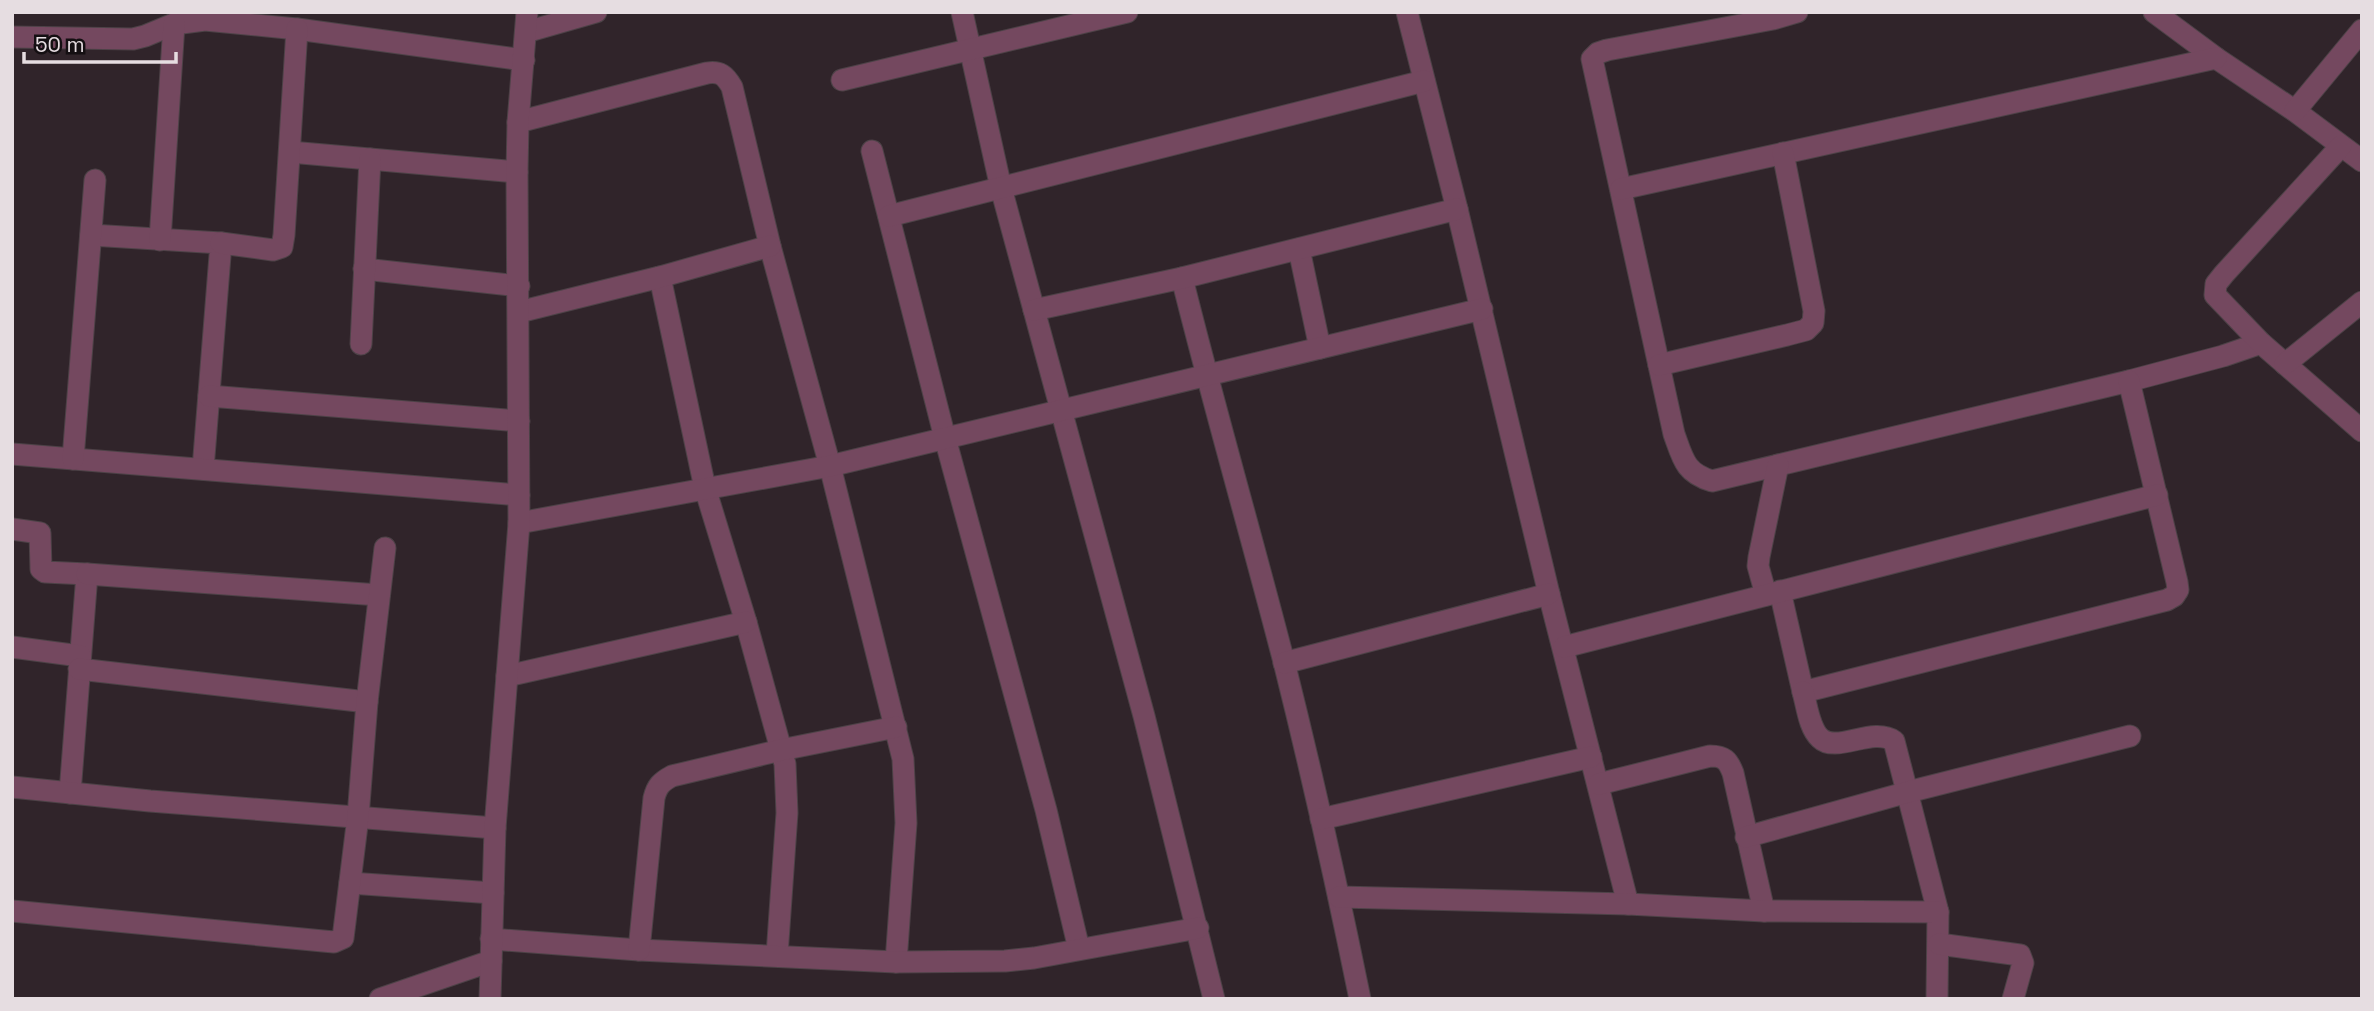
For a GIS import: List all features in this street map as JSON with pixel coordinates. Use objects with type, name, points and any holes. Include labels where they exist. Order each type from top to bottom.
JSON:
[{"type":"street","points":[[491,999],[495,828],[519,523],[517,172],[527,22],[596,12]]},
{"type":"street","points":[[962,12],[1001,188],[1140,703],[1214,999]]},
{"type":"street","points":[[842,80],[1127,12]]},
{"type":"street","points":[[1408,12],[1549,594],[1628,904]]},
{"type":"street","points":[[1797,12],[1598,52],[1592,59],[1674,434],[1684,460],[1696,477],[1712,481],[2129,381],[2261,343]]},
{"type":"street","points":[[2154,12],[2362,161]]},
{"type":"street","points":[[12,37],[133,38],[174,24],[205,20],[297,29],[524,60]]},
{"type":"street","points":[[160,240],[174,24]]},
{"type":"street","points":[[91,235],[221,243],[273,250],[282,247],[297,29]]},
{"type":"street","points":[[2295,111],[2362,30]]},
{"type":"street","points":[[1621,189],[2216,58]]},
{"type":"street","points":[[519,122],[717,72],[726,76],[732,87],[770,246],[830,466],[903,759],[906,798],[896,962]]},
{"type":"street","points":[[889,216],[1424,81]]},
{"type":"street","points":[[2341,146],[2216,284],[2215,295],[2261,343],[2362,431]]},
{"type":"street","points":[[873,151],[945,438],[1046,810],[1079,949]]},
{"type":"street","points":[[290,152],[517,172]]},
{"type":"street","points":[[1659,365],[1806,330],[1813,323],[1814,311],[1783,153]]},
{"type":"street","points":[[361,344],[370,159]]},
{"type":"street","points":[[73,459],[95,180]]},
{"type":"street","points":[[1034,310],[1182,278],[1457,209]]},
{"type":"street","points":[[203,469],[221,243]]},
{"type":"street","points":[[519,312],[770,246]]},
{"type":"street","points":[[1299,249],[1320,348]]},
{"type":"street","points":[[365,269],[519,286]]},
{"type":"street","points":[[660,277],[705,488],[746,622],[785,765],[788,800],[777,955]]},
{"type":"street","points":[[1182,278],[1284,663],[1360,999]]},
{"type":"street","points":[[2285,364],[2362,302]]},
{"type":"street","points":[[519,523],[830,466],[1482,309]]},
{"type":"street","points":[[1803,692],[2174,596],[2178,590],[2177,582],[2129,381]]},
{"type":"street","points":[[209,396],[519,421]]},
{"type":"street","points":[[12,454],[519,495]]},
{"type":"street","points":[[1778,465],[1758,566],[1773,593],[1814,730],[1820,739],[1828,743],[1887,736],[1894,741],[1938,912],[1937,999]]},
{"type":"street","points":[[1564,647],[2157,495]]},
{"type":"street","points":[[12,529],[40,533],[41,569],[45,572],[379,595]]},
{"type":"street","points":[[12,911],[334,942],[342,938],[358,817],[367,702],[385,548]]},
{"type":"street","points":[[70,793],[87,574]]},
{"type":"street","points":[[1284,663],[1549,594]]},
{"type":"street","points":[[507,676],[746,622]]},
{"type":"street","points":[[12,647],[79,663],[367,702]]},
{"type":"street","points":[[639,950],[656,788],[661,782],[672,776],[781,750],[896,727]]},
{"type":"street","points":[[1746,837],[1908,792],[2130,736]]},
{"type":"street","points":[[1599,785],[1710,757],[1721,756],[1729,762],[1763,911]]},
{"type":"street","points":[[1321,819],[1591,757]]},
{"type":"street","points":[[12,787],[495,828]]},
{"type":"street","points":[[350,883],[493,893]]},
{"type":"street","points":[[1339,897],[1628,904],[1763,911],[1938,912]]},
{"type":"street","points":[[491,939],[639,950],[896,962],[1005,961],[1198,929]]},
{"type":"street","points":[[1939,944],[2020,956],[2023,963],[2013,999]]},
{"type":"street","points":[[380,999],[491,961]]}]
